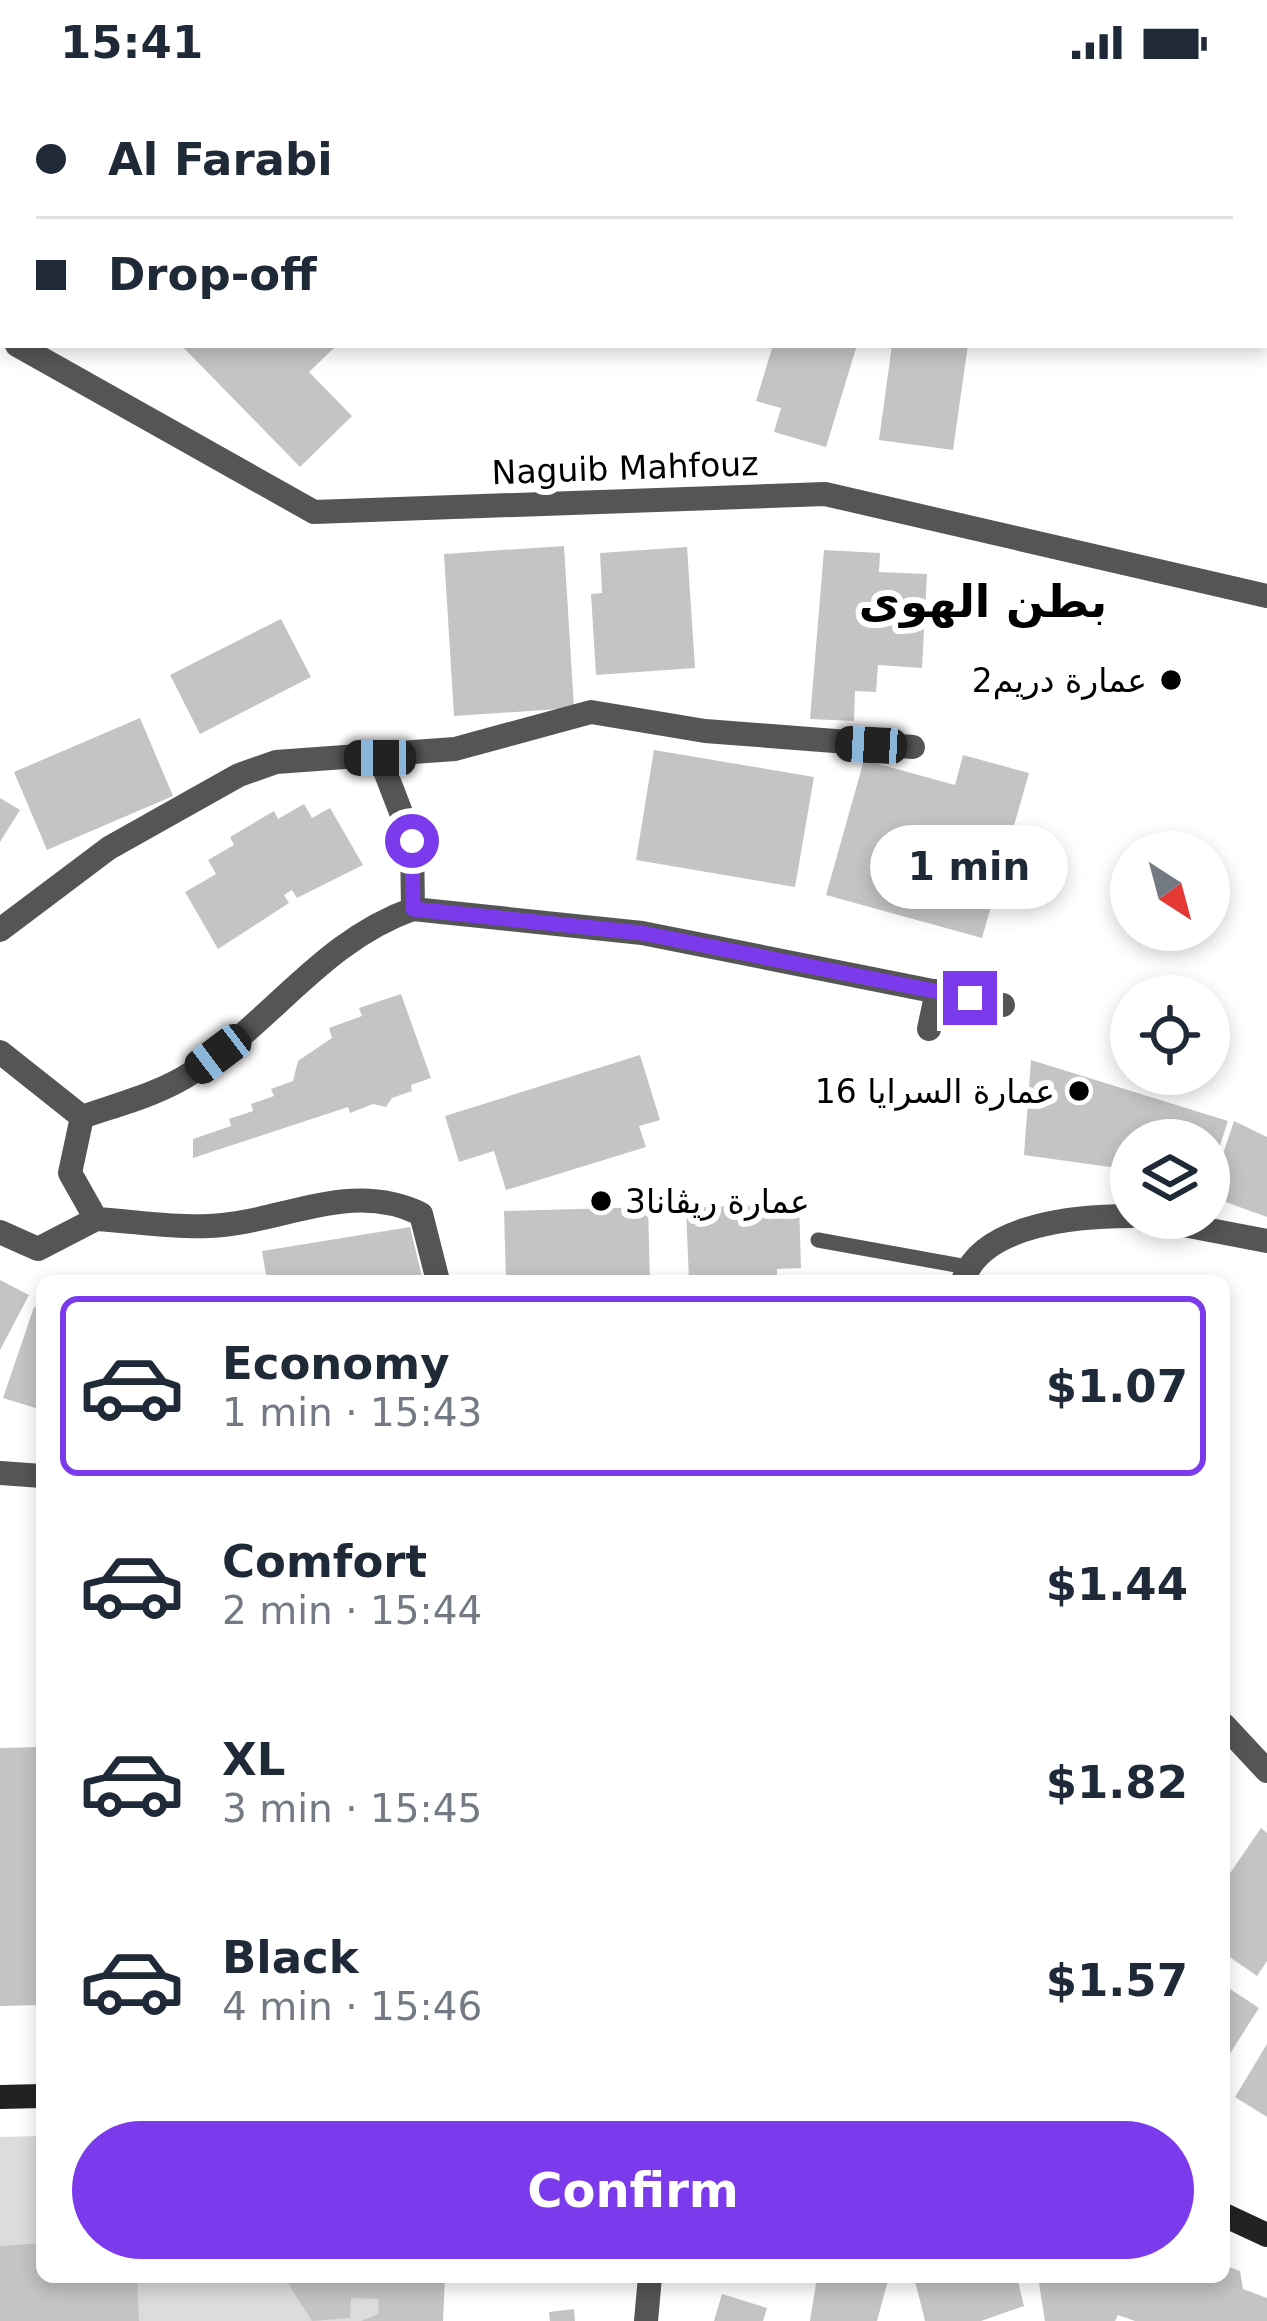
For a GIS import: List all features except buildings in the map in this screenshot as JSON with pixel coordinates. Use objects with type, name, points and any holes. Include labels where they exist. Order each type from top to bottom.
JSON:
[{"type":"main road","points":[[0,2097],[36,2096]]},
{"type":"main road","points":[[1230,2218],[1267,2235]]},
{"type":"street","name":"Naguib Mahfouz","points":[[30,348],[314,512],[825,494],[1267,596]]},
{"type":"street","points":[[0,930],[109,848],[239,775],[308,756],[380,758],[455,749],[592,712],[705,730],[913,747]]},
{"type":"street","points":[[380,758],[412,841],[413,909]]},
{"type":"street","points":[[82,1117],[196,1071],[347,941],[377,922],[413,909],[642,933],[1004,1005]]},
{"type":"street","points":[[929,1028],[937,992]]},
{"type":"street","points":[[0,1052],[82,1117]]},
{"type":"street","points":[[82,1117],[70,1173],[96,1219]]},
{"type":"street","points":[[0,1232],[38,1249],[96,1219],[211,1226],[361,1197],[395,1202],[421,1214],[436,1275]]},
{"type":"street","points":[[965,1274],[1016,1233],[1069,1216],[1110,1216]]},
{"type":"street","points":[[1230,1234],[1267,1241]]},
{"type":"street","points":[[0,1473],[36,1476]]},
{"type":"street","points":[[1230,1731],[1267,1771]]},
{"type":"street","points":[[646,2321],[649,2283]]},
{"type":"lane","points":[[818,1240],[965,1274]]},
{"type":"shaded area","points":[[36,2136],[36,2283],[438,2283],[435,2321],[0,2321],[0,2137]]},
{"type":"place","name":"عمارة دريم2","points":[[1171,680]]},
{"type":"place","name":"عمارة السرايا 16","points":[[1079,1091]]},
{"type":"place","name":"عمارة ريڤانا3","points":[[601,1201]]},
{"type":"district","name":"بطن الهوى","points":[[983,601]]},
{"type":"route","points":[[412,841],[413,909],[488,913],[642,933],[970,998]]}]
